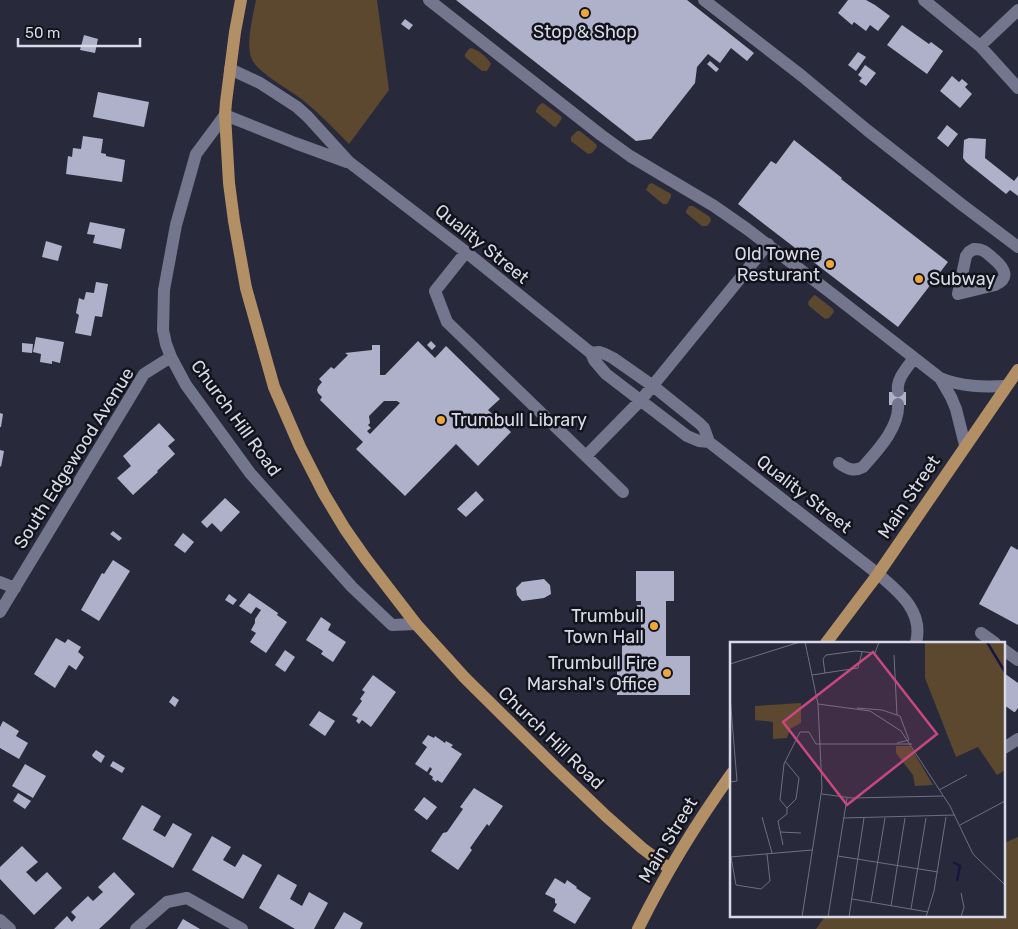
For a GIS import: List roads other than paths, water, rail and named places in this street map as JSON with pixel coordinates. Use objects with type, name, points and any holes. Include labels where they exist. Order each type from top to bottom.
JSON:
[{"type":"main road","name":"Church Hill Road","points":[[241,0],[235,32],[225,115],[230,192],[246,288],[274,387],[300,447],[324,494],[345,529],[416,624],[465,678],[562,774],[606,816],[670,869]]},
{"type":"main road","name":"Main Street","points":[[827,642],[878,574],[1018,370]]},
{"type":"main road","name":"Main Street","points":[[638,929],[670,869],[730,776]]},
{"type":"street","points":[[430,0],[601,135],[636,160],[714,206],[768,244],[940,378],[953,384],[979,388],[1006,386]]},
{"type":"street","points":[[704,0],[1018,247]]},
{"type":"street","points":[[924,0],[980,46],[1018,88]]},
{"type":"street","points":[[980,46],[1018,10]]},
{"type":"street","name":"Quality Street","points":[[230,69],[260,83],[297,107],[349,162],[466,252],[591,353],[600,367],[641,400],[687,436],[694,440],[709,442],[878,574],[902,595],[914,612],[917,625],[916,642]]},
{"type":"street","name":"Quality Street","points":[[225,115],[349,162]]},
{"type":"street","name":"Church Hill Road","points":[[225,115],[196,154],[176,225],[164,290],[163,313],[163,330],[171,357],[186,385],[250,473],[352,587],[392,625],[416,624]]},
{"type":"street","points":[[586,456],[641,400],[768,244]]},
{"type":"street","points":[[466,252],[435,291],[447,322],[623,492]]},
{"type":"street","name":"Quality Street","points":[[591,353],[599,352],[614,358],[653,386],[699,422],[704,428],[709,442]]},
{"type":"street","name":"South Edgewood Avenue","points":[[0,612],[144,374],[171,357]]},
{"type":"street","points":[[839,463],[852,470],[858,470],[863,467],[890,432],[897,415],[897,387],[899,380],[914,358]]},
{"type":"street","points":[[940,378],[951,396],[956,409],[965,445]]},
{"type":"street","points":[[0,582],[15,588]]},
{"type":"street","points":[[981,633],[993,642]]},
{"type":"street","points":[[1006,651],[1018,660]]},
{"type":"street","points":[[1006,747],[1018,740]]},
{"type":"street","points":[[136,929],[167,902],[187,898],[242,929]]},
{"type":"street","points":[[0,920],[10,929]]},
{"type":"place","name":"Stop & Shop","points":[[585,13]]},
{"type":"place","name":"Old Towne Resturant","points":[[830,264]]},
{"type":"place","name":"Subway","points":[[919,279]]},
{"type":"place","name":"Trumbull Library","points":[[441,420]]},
{"type":"place","name":"Trumbull Town Hall","points":[[654,626]]},
{"type":"place","name":"Trumbull Fire Marshal's Office","points":[[667,673]]}]
